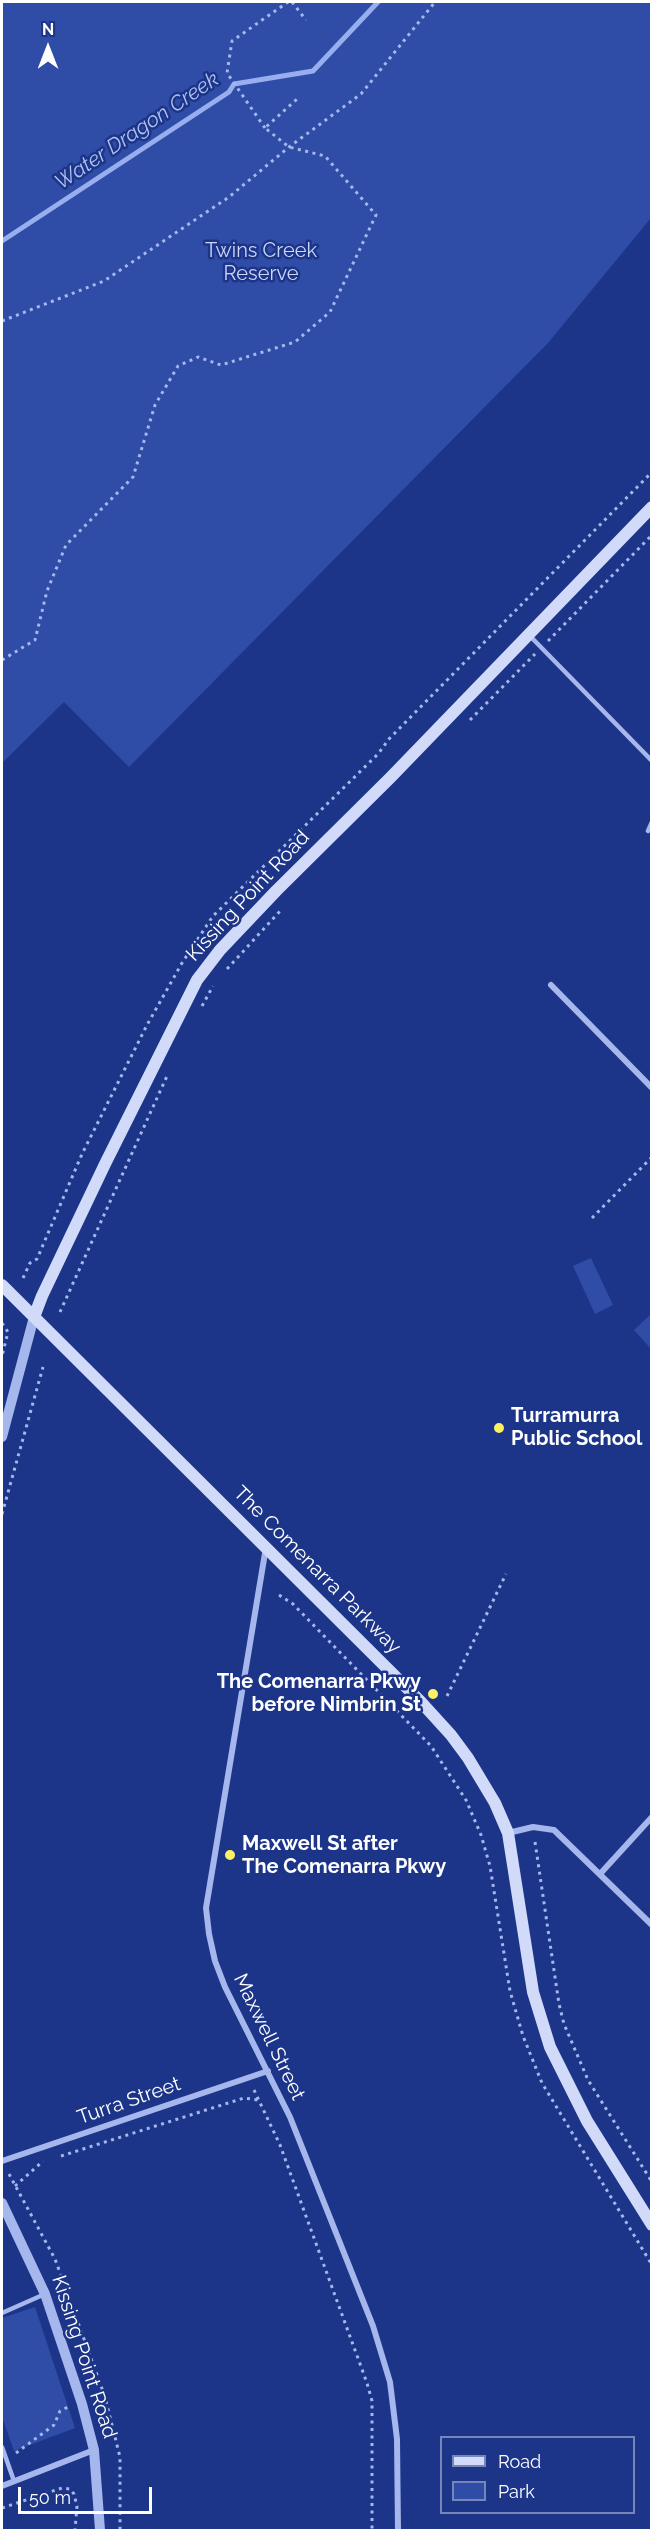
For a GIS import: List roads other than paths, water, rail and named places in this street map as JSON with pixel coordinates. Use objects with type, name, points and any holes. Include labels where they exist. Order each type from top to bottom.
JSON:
[{"type":"main road","name":"Kissing Point Road","points":[[34,1317],[114,1145],[197,980],[220,950],[268,899],[391,777],[651,507]]},
{"type":"main road","name":"The Comenarra Parkway","points":[[2,1285],[266,1547],[451,1735],[482,1781],[508,1833],[533,1992],[550,2047],[587,2121],[651,2225]]},
{"type":"street","points":[[551,985],[651,1088]]},
{"type":"street","name":"Kissing Point Road","points":[[2,1437],[34,1317]]},
{"type":"street","name":"Maxwell Street","points":[[266,1547],[206,1908],[214,1961],[290,2117],[369,2315],[390,2382],[397,2439],[398,2530]]},
{"type":"street","points":[[600,1874],[651,1817]]},
{"type":"street","points":[[508,1833],[533,1827],[554,1830],[651,1925]]},
{"type":"street","name":"Turra Street","points":[[2,2161],[268,2072]]},
{"type":"street","name":"Kissing Point Road","points":[[2,2203],[45,2294],[67,2354],[94,2450],[100,2530]]},
{"type":"street","points":[[2,2486],[94,2450]]},
{"type":"lane","points":[[527,634],[651,761]]},
{"type":"lane","points":[[648,831],[651,822]]},
{"type":"lane","points":[[2,2313],[45,2294]]},
{"type":"lane","points":[[2,2447],[14,2481]]},
{"type":"waterway","name":"Water Dragon Creek","points":[[2,241],[229,92],[234,84],[313,71],[378,2]]},
{"type":"place","name":"Turramurra Public School","points":[[499,1428]]},
{"type":"place","name":"The Comenarra Pkwy before Nimbrin St","points":[[433,1694]]},
{"type":"place","name":"Maxwell St after The Comenarra Pkwy","points":[[230,1855]]},
{"type":"park label","name":"Twins Creek Reserve","points":[[261,262]]}]
